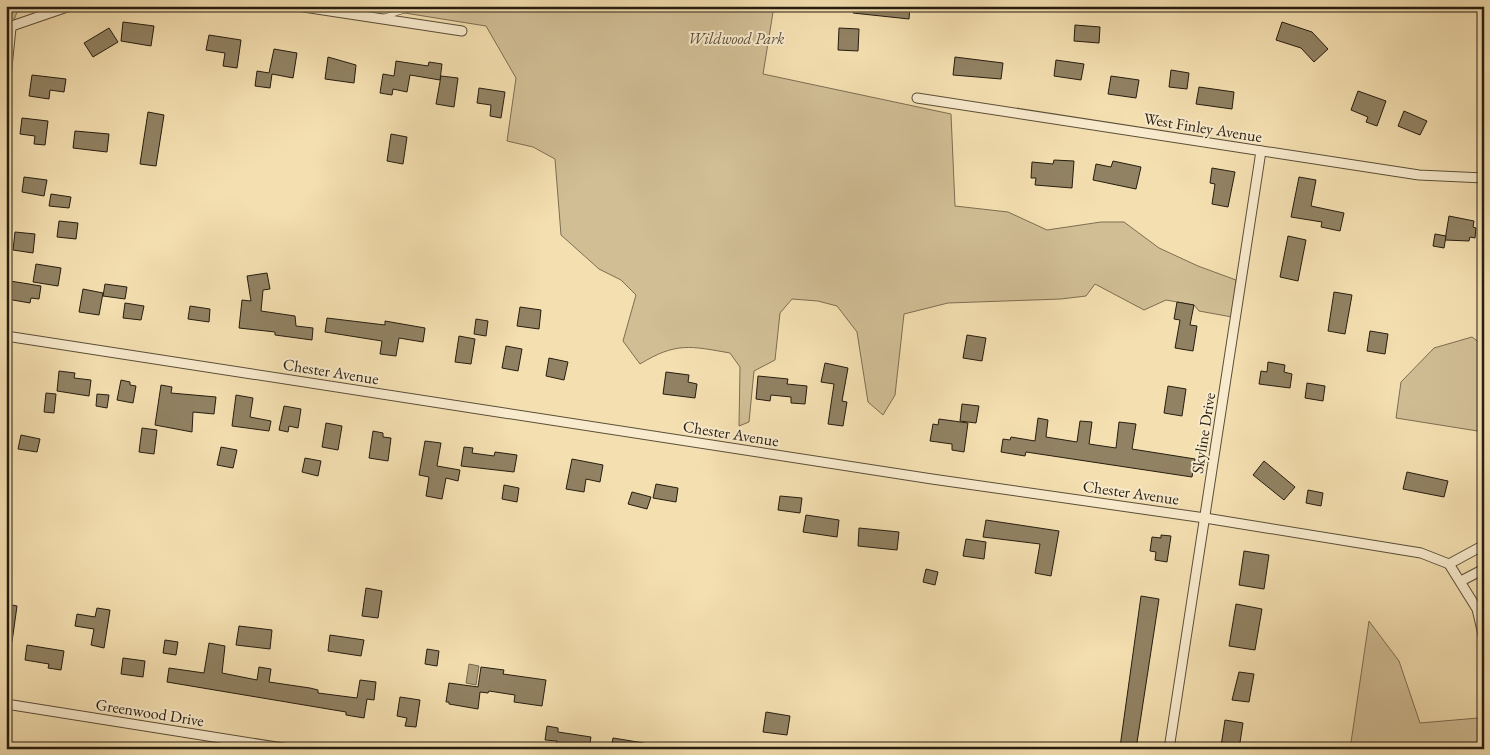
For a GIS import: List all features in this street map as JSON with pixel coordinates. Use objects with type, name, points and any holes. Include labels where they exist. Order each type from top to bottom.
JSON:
[{"type":"street","points":[[6,77],[12,38],[9,28],[70,6]]},
{"type":"street","points":[[297,6],[462,31]]},
{"type":"street","name":"West Finley Avenue","points":[[917,98],[1419,175],[1484,178]]},
{"type":"street","name":"Skyline Drive","points":[[1169,749],[1261,151]]},
{"type":"street","name":"Chester Avenue","points":[[6,336],[928,478],[1205,518],[1421,553],[1449,564]]},
{"type":"street","points":[[1484,545],[1449,564],[1477,609],[1484,638]]},
{"type":"street","points":[[1461,581],[1484,569]]},
{"type":"street","name":"Greenwood Drive","points":[[6,704],[289,749]]},
{"type":"lane","points":[[378,19],[417,6]]},
{"type":"green space","points":[[6,6],[55,6],[47,10],[17,12],[11,28],[6,28]]},
{"type":"green space","name":"Wildwood Park","points":[[361,6],[774,6],[763,74],[951,114],[955,206],[1008,212],[1047,230],[1101,222],[1124,222],[1159,248],[1198,266],[1236,280],[1232,317],[1199,311],[1194,305],[1166,300],[1144,310],[1095,284],[1086,296],[1061,299],[948,303],[904,314],[895,395],[883,415],[868,402],[857,332],[837,306],[818,301],[792,299],[780,313],[775,360],[754,371],[749,422],[739,426],[740,367],[730,353],[693,348],[674,349],[640,364],[623,341],[636,295],[621,280],[599,269],[561,235],[555,159],[533,147],[507,141],[516,78],[486,26]]},
{"type":"green space","points":[[1472,337],[1484,346],[1484,432],[1396,418],[1401,382],[1434,348]]},
{"type":"green space","points":[[1369,621],[1399,661],[1420,723],[1478,718],[1482,749],[1350,749]]},
{"type":"shaded area","points":[[469,664],[479,666],[476,685],[466,683]]},
{"type":"building","points":[[854,6],[910,6],[909,19],[853,13]]},
{"type":"building","points":[[123,22],[154,26],[151,46],[121,41]]},
{"type":"building","points":[[1282,22],[1312,32],[1328,49],[1314,62],[1301,48],[1276,40]]},
{"type":"building","points":[[1075,25],[1100,27],[1099,43],[1074,41]]},
{"type":"building","points":[[109,28],[118,42],[93,57],[84,43]]},
{"type":"building","points":[[839,28],[859,29],[858,51],[838,50]]},
{"type":"building","points":[[209,35],[241,40],[237,68],[223,66],[225,53],[206,50]]},
{"type":"building","points":[[274,49],[297,53],[293,78],[272,74],[270,88],[255,86],[257,71],[269,73]]},
{"type":"building","points":[[328,57],[356,65],[354,83],[325,79]]},
{"type":"building","points":[[955,57],[1003,63],[1001,79],[953,75]]},
{"type":"building","points":[[1056,60],[1084,64],[1081,80],[1054,76]]},
{"type":"building","points":[[396,61],[428,66],[429,62],[442,64],[440,80],[410,75],[407,92],[393,89],[392,95],[380,93],[383,74],[394,76]]},
{"type":"building","points":[[1171,70],[1189,73],[1187,89],[1169,87]]},
{"type":"building","points":[[32,75],[66,79],[64,92],[50,90],[49,99],[29,96]]},
{"type":"building","points":[[441,76],[458,78],[454,107],[436,104]]},
{"type":"building","points":[[1111,76],[1139,80],[1136,98],[1108,94]]},
{"type":"building","points":[[1199,87],[1234,92],[1232,109],[1196,104]]},
{"type":"building","points":[[479,88],[505,92],[501,118],[490,116],[491,105],[477,103]]},
{"type":"building","points":[[1358,91],[1386,101],[1377,126],[1366,122],[1368,117],[1351,110]]},
{"type":"building","points":[[1404,111],[1427,121],[1420,135],[1398,126]]},
{"type":"building","points":[[148,112],[164,115],[156,166],[140,164]]},
{"type":"building","points":[[22,118],[48,121],[45,145],[34,144],[35,136],[20,134]]},
{"type":"building","points":[[75,131],[109,134],[107,152],[73,148]]},
{"type":"building","points":[[391,134],[407,137],[403,164],[387,161]]},
{"type":"building","points":[[1054,160],[1074,161],[1072,188],[1035,185],[1036,178],[1031,178],[1032,162],[1053,164]]},
{"type":"building","points":[[1113,161],[1141,167],[1136,189],[1093,180],[1096,164],[1111,167]]},
{"type":"building","points":[[1212,168],[1235,172],[1228,207],[1212,204],[1215,184],[1210,183]]},
{"type":"building","points":[[24,177],[47,180],[44,196],[22,192]]},
{"type":"building","points":[[1299,177],[1316,180],[1311,206],[1344,213],[1340,231],[1321,227],[1322,222],[1291,217]]},
{"type":"building","points":[[51,194],[71,197],[69,208],[49,206]]},
{"type":"building","points":[[1449,216],[1474,221],[1473,227],[1476,228],[1475,238],[1470,237],[1469,241],[1445,240]]},
{"type":"building","points":[[59,221],[78,223],[76,239],[57,237]]},
{"type":"building","points":[[15,232],[35,234],[33,253],[13,250]]},
{"type":"building","points":[[1435,234],[1446,236],[1444,248],[1433,246]]},
{"type":"building","points":[[1288,236],[1306,240],[1298,281],[1280,277]]},
{"type":"building","points":[[36,264],[61,268],[58,286],[33,282]]},
{"type":"building","points":[[267,273],[270,289],[263,290],[261,311],[295,316],[296,326],[313,328],[312,340],[275,335],[275,332],[239,328],[242,300],[251,301],[247,276]]},
{"type":"building","points":[[10,281],[41,286],[39,299],[31,298],[30,303],[7,299]]},
{"type":"building","points":[[105,284],[127,287],[125,299],[103,296]]},
{"type":"building","points":[[83,289],[103,293],[99,315],[79,312]]},
{"type":"building","points":[[1334,292],[1352,295],[1345,334],[1328,331]]},
{"type":"building","points":[[1177,302],[1194,305],[1190,325],[1197,326],[1193,351],[1175,348],[1180,320],[1174,319]]},
{"type":"building","points":[[125,303],[144,306],[141,320],[123,318]]},
{"type":"building","points":[[190,306],[210,309],[209,322],[188,319]]},
{"type":"building","points":[[520,307],[541,310],[539,329],[517,326]]},
{"type":"building","points":[[327,318],[385,325],[385,321],[425,328],[423,342],[399,338],[396,356],[380,354],[382,341],[325,332]]},
{"type":"building","points":[[476,319],[488,321],[486,336],[474,334]]},
{"type":"building","points":[[1370,331],[1388,334],[1385,354],[1367,351]]},
{"type":"building","points":[[967,335],[986,338],[982,361],[963,358]]},
{"type":"building","points":[[459,336],[475,339],[471,364],[455,362]]},
{"type":"building","points":[[506,346],[522,349],[518,371],[502,368]]},
{"type":"building","points":[[549,358],[568,362],[564,380],[546,376]]},
{"type":"building","points":[[1268,362],[1285,365],[1284,372],[1292,374],[1290,388],[1259,384],[1261,371],[1267,372]]},
{"type":"building","points":[[825,363],[848,368],[842,401],[847,402],[843,426],[828,424],[834,384],[821,382]]},
{"type":"building","points":[[59,371],[75,373],[74,378],[91,380],[89,396],[57,391]]},
{"type":"building","points":[[666,372],[689,375],[688,382],[697,384],[695,398],[663,394]]},
{"type":"building","points":[[758,376],[788,379],[787,384],[807,386],[805,404],[791,403],[791,397],[771,395],[770,401],[756,399]]},
{"type":"building","points":[[121,380],[136,386],[133,403],[117,400]]},
{"type":"building","points":[[1307,383],[1325,386],[1323,401],[1305,398]]},
{"type":"building","points":[[161,385],[172,387],[171,393],[216,397],[214,414],[193,412],[192,432],[155,425]]},
{"type":"building","points":[[1168,386],[1186,389],[1182,416],[1164,413]]},
{"type":"building","points":[[46,393],[56,394],[54,413],[44,412]]},
{"type":"building","points":[[97,394],[109,395],[107,408],[96,406]]},
{"type":"building","points":[[236,395],[253,398],[250,417],[271,421],[269,431],[232,426]]},
{"type":"building","points":[[962,404],[979,406],[976,423],[960,421]]},
{"type":"building","points":[[284,406],[301,409],[298,428],[289,426],[288,432],[279,430]]},
{"type":"building","points":[[1038,418],[1048,420],[1046,437],[1077,442],[1080,421],[1092,422],[1089,444],[1116,448],[1119,422],[1136,424],[1132,449],[1195,459],[1192,477],[1026,452],[1025,456],[1001,452],[1003,439],[1010,440],[1011,437],[1035,441]]},
{"type":"building","points":[[939,419],[968,423],[964,452],[952,450],[952,444],[930,441],[933,424],[938,425]]},
{"type":"building","points":[[326,423],[342,426],[338,450],[322,447]]},
{"type":"building","points":[[142,428],[157,430],[154,454],[139,452]]},
{"type":"building","points":[[373,431],[383,433],[383,437],[391,438],[388,461],[369,458]]},
{"type":"building","points":[[21,435],[40,439],[37,452],[18,449]]},
{"type":"building","points":[[425,441],[441,443],[437,466],[460,470],[458,481],[446,478],[442,499],[426,496],[429,477],[419,475]]},
{"type":"building","points":[[221,447],[237,450],[233,468],[217,465]]},
{"type":"building","points":[[464,447],[473,448],[472,453],[494,456],[495,452],[517,455],[514,472],[461,466]]},
{"type":"building","points":[[305,458],[321,461],[318,476],[302,472]]},
{"type":"building","points":[[572,459],[603,465],[600,482],[586,479],[584,492],[566,489]]},
{"type":"building","points":[[1264,461],[1295,487],[1284,500],[1253,475]]},
{"type":"building","points":[[1407,472],[1448,481],[1444,497],[1403,489]]},
{"type":"building","points":[[656,484],[678,488],[676,502],[653,498]]},
{"type":"building","points":[[504,485],[519,488],[517,502],[502,499]]},
{"type":"building","points":[[1308,490],[1323,493],[1321,506],[1306,503]]},
{"type":"building","points":[[632,492],[651,497],[647,509],[628,504]]},
{"type":"building","points":[[780,496],[802,498],[800,513],[778,510]]},
{"type":"building","points":[[806,515],[839,520],[837,537],[803,532]]},
{"type":"building","points":[[986,520],[1059,531],[1051,576],[1035,573],[1040,544],[983,537]]},
{"type":"building","points":[[859,528],[899,532],[897,550],[858,546]]},
{"type":"building","points":[[1161,535],[1171,536],[1167,562],[1155,560],[1156,552],[1150,551],[1152,537],[1161,538]]},
{"type":"building","points":[[966,539],[986,542],[984,559],[963,556]]},
{"type":"building","points":[[1244,551],[1269,555],[1264,589],[1239,585]]},
{"type":"building","points":[[926,569],[938,572],[935,585],[923,582]]},
{"type":"building","points":[[366,588],[382,591],[378,618],[362,616]]},
{"type":"building","points":[[1141,596],[1159,599],[1136,749],[1130,749],[1120,747]]},
{"type":"building","points":[[6,604],[17,606],[12,642],[6,641]]},
{"type":"building","points":[[1236,604],[1262,609],[1255,650],[1229,646]]},
{"type":"building","points":[[97,608],[110,610],[104,648],[91,645],[94,629],[75,626],[77,614],[95,617]]},
{"type":"building","points":[[239,626],[272,630],[270,649],[236,645]]},
{"type":"building","points":[[330,635],[364,640],[361,656],[328,651]]},
{"type":"building","points":[[165,640],[178,642],[176,655],[163,653]]},
{"type":"building","points":[[209,643],[225,646],[222,673],[257,680],[259,667],[271,669],[269,682],[310,688],[318,690],[318,693],[357,698],[360,680],[376,682],[374,700],[367,699],[364,718],[346,715],[346,712],[167,682],[169,668],[204,673]]},
{"type":"building","points":[[27,645],[64,651],[61,670],[48,668],[49,664],[25,660]]},
{"type":"building","points":[[427,649],[439,651],[437,666],[425,664]]},
{"type":"building","points":[[123,658],[145,661],[143,677],[121,674]]},
{"type":"building","points":[[481,667],[504,670],[503,674],[546,680],[542,706],[514,702],[515,695],[489,691],[488,693],[480,692],[478,709],[446,702],[449,683],[478,687]]},
{"type":"building","points":[[1239,672],[1254,674],[1249,702],[1232,700]]},
{"type":"building","points":[[400,697],[420,700],[416,727],[405,726],[407,718],[397,716]]},
{"type":"building","points":[[766,712],[790,716],[787,735],[763,732]]},
{"type":"building","points":[[1225,720],[1243,723],[1239,749],[1221,746]]},
{"type":"building","points":[[547,726],[558,728],[558,732],[591,737],[589,749],[556,746],[557,741],[545,740]]},
{"type":"building","points":[[613,738],[644,743],[643,749],[611,749]]}]
